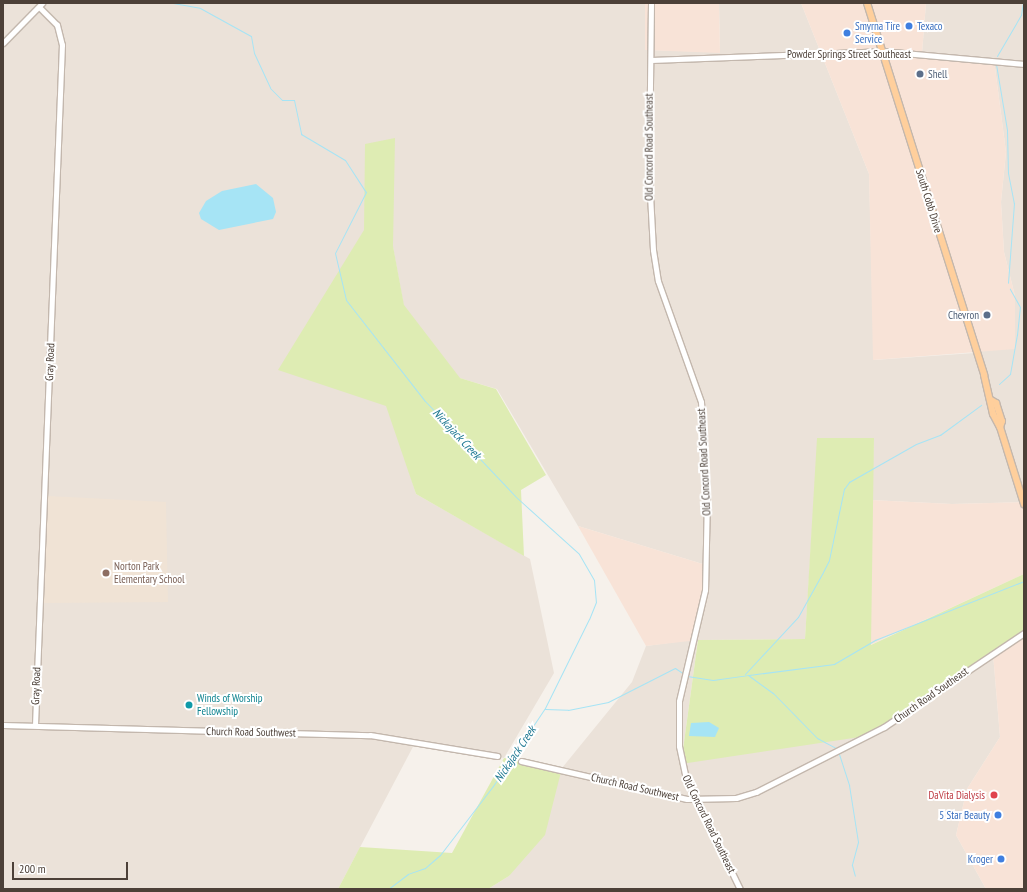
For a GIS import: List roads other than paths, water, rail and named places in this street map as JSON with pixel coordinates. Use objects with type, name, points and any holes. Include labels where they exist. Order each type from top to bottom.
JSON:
[{"type":"main road","name":"South Cobb Drive","points":[[866,3],[991,400],[996,403],[1000,427],[1024,504]]},
{"type":"street","name":"Old Concord Road Southeast","points":[[651,3],[649,187],[654,256],[661,290],[696,382],[702,414],[706,572],[701,618],[688,666],[678,715],[678,746],[685,774],[740,889]]},
{"type":"street","points":[[3,43],[41,5]]},
{"type":"street","name":"Gray Road","points":[[35,725],[62,45],[57,25],[41,5]]},
{"type":"street","name":"Powder Springs Street Southeast","points":[[651,60],[882,51],[1024,64]]},
{"type":"street","name":"Church Road Southeast","points":[[836,751],[897,719],[1024,634]]},
{"type":"street","name":"Church Road Southwest","points":[[3,725],[376,735],[497,756]]},
{"type":"street","name":"Church Road Southwest","points":[[521,761],[697,800],[750,794],[836,751]]},
{"type":"water","points":[[256,184],[273,198],[276,212],[273,219],[219,230],[201,219],[199,213],[206,201],[222,191]]},
{"type":"water","points":[[709,722],[719,728],[715,737],[689,736],[691,723]]},
{"type":"waterway","name":"Nickajack Creek","points":[[173,3],[200,8],[251,36],[254,53],[270,88],[282,100],[294,100],[301,134],[345,160],[366,192],[335,253],[346,300],[425,401],[516,497],[579,554],[594,580],[596,602],[545,708],[493,786],[440,855],[425,868],[408,874],[388,889]]},
{"type":"waterway","points":[[997,56],[1021,15],[1023,3]]},
{"type":"waterway","points":[[996,64],[1007,130],[1008,173],[1014,203],[1008,283]]},
{"type":"waterway","points":[[999,384],[1010,374],[1017,335],[1020,307],[1010,289]]},
{"type":"waterway","points":[[745,674],[798,617],[823,572],[829,560],[844,489],[849,482],[916,444],[940,435],[981,405]]},
{"type":"waterway","points":[[749,675],[834,664],[875,640],[1024,581]]},
{"type":"waterway","points":[[545,709],[568,710],[608,702],[675,668],[684,674]]},
{"type":"waterway","points":[[687,676],[713,680],[748,675],[773,693],[817,738],[836,748]]},
{"type":"waterway","points":[[839,754],[849,785],[858,842],[852,865],[855,876]]},
{"type":"place","name":"Texaco","points":[[909,26]]},
{"type":"place","name":"Smyrna Tire Service","points":[[847,33]]},
{"type":"place","name":"Shell","points":[[920,74]]},
{"type":"place","name":"Chevron","points":[[987,315]]},
{"type":"place","name":"Norton Park Elementary School","points":[[106,573]]},
{"type":"place","name":"Winds of Worship Fellowship","points":[[189,705]]},
{"type":"place","name":"DaVita Dialysis","points":[[994,795]]},
{"type":"place","name":"5 Star Beauty","points":[[998,815]]},
{"type":"place","name":"Kroger","points":[[1001,859]]}]
